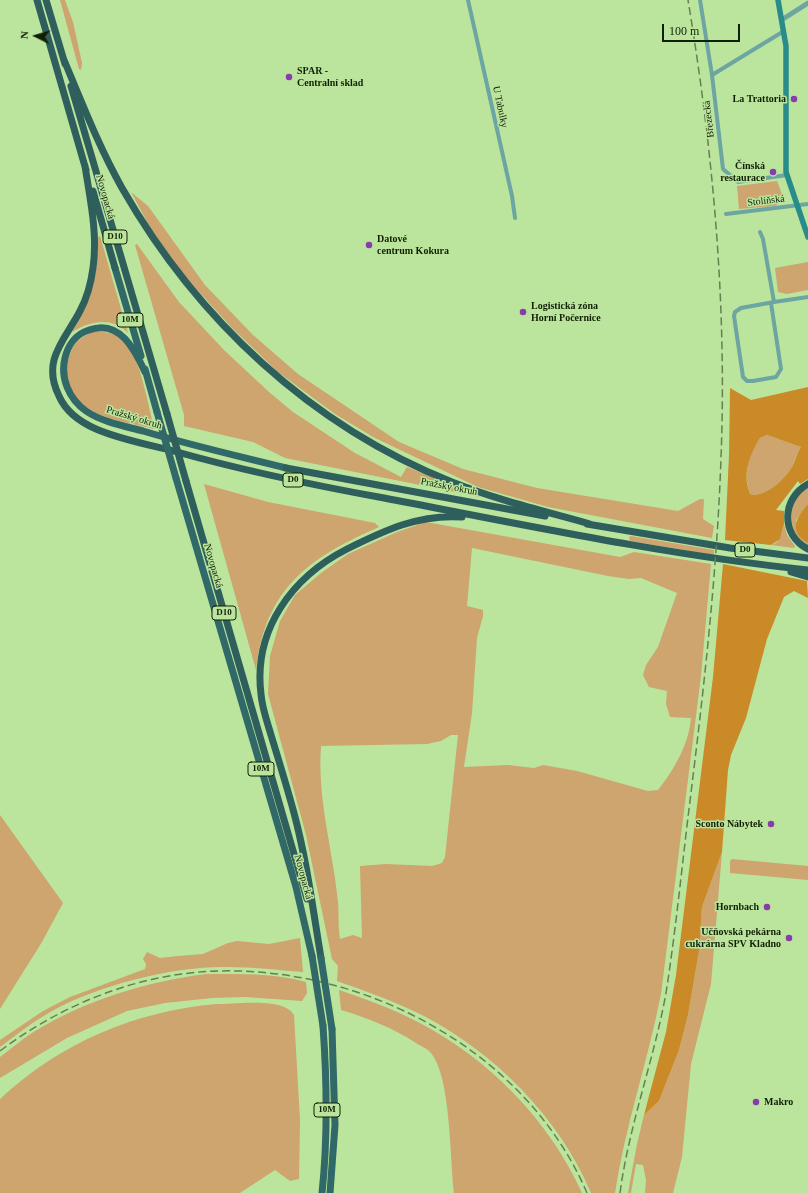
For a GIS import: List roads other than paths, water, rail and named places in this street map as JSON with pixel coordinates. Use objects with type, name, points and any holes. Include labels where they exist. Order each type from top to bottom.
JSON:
[{"type":"highway","name":"Novopacká","points":[[37,0],[296,887],[312,956],[323,1026],[327,1094],[322,1193]]},
{"type":"highway","name":"Novopacká","points":[[46,0],[304,886],[321,958],[332,1029],[335,1125],[330,1193]]},
{"type":"highway","points":[[64,60],[112,169],[148,232],[194,294],[262,365],[286,385],[335,420],[380,448],[422,469],[474,490],[590,524]]},
{"type":"highway","name":"D0","points":[[85,166],[94,229],[93,267],[88,290],[82,307],[57,347],[53,364],[53,376],[56,390],[66,408],[76,418],[97,429],[183,454],[269,475],[492,519],[675,552],[768,566],[808,570]]},
{"type":"highway","name":"Pražský okruh","points":[[146,372],[132,347],[121,334],[113,330],[101,328],[92,329],[80,334],[68,348],[64,362],[64,375],[72,398],[91,414],[150,433],[286,468],[714,546],[808,558]]},
{"type":"highway","points":[[808,484],[793,497],[788,509],[787,517],[790,531],[794,538],[808,549]]},
{"type":"highway","points":[[321,958],[300,837],[261,694],[260,661],[271,622],[288,596],[313,571],[343,552],[368,539],[397,527],[426,518],[451,516],[492,519]]},
{"type":"highway","points":[[768,566],[808,577]]},
{"type":"main road","points":[[778,0],[784,31],[786,66],[786,175],[808,236]]},
{"type":"street","name":"U Tabulky","points":[[468,0],[512,196],[515,218]]},
{"type":"street","name":"Březecká","points":[[700,0],[712,75],[723,169],[738,182],[786,175]]},
{"type":"street","points":[[782,19],[808,3]]},
{"type":"street","points":[[712,75],[784,31]]},
{"type":"street","name":"Stoliňská","points":[[726,214],[808,204]]},
{"type":"street","points":[[760,232],[763,239],[772,303],[781,369],[776,377],[747,381],[743,377],[734,316],[735,312],[741,308],[772,303],[808,297]]},
{"type":"railway","points":[[620,1193],[629,1142],[661,1018],[670,969],[705,673],[719,501],[722,400],[720,285],[705,114],[688,0]]},
{"type":"railway","points":[[0,1051],[49,1019],[76,1006],[103,994],[160,978],[189,973],[218,971],[274,974],[330,984],[384,1002],[436,1028],[483,1060],[525,1098],[560,1143],[587,1193]]},
{"type":"place","name":"SPAR - Centralní sklad","points":[[289,77]]},
{"type":"place","name":"La Trattoria","points":[[794,99]]},
{"type":"place","name":"Čínská restaurace","points":[[773,172]]},
{"type":"place","name":"Datové centrum Kokura","points":[[369,245]]},
{"type":"place","name":"Logistická zóna Horní Počernice","points":[[523,312]]},
{"type":"place","name":"Sconto Nábytek","points":[[771,824]]},
{"type":"place","name":"Hornbach","points":[[767,907]]},
{"type":"place","name":"Učňovská pekárna cukrárna SPV Kladno","points":[[789,938]]},
{"type":"place","name":"Makro","points":[[756,1102]]}]
